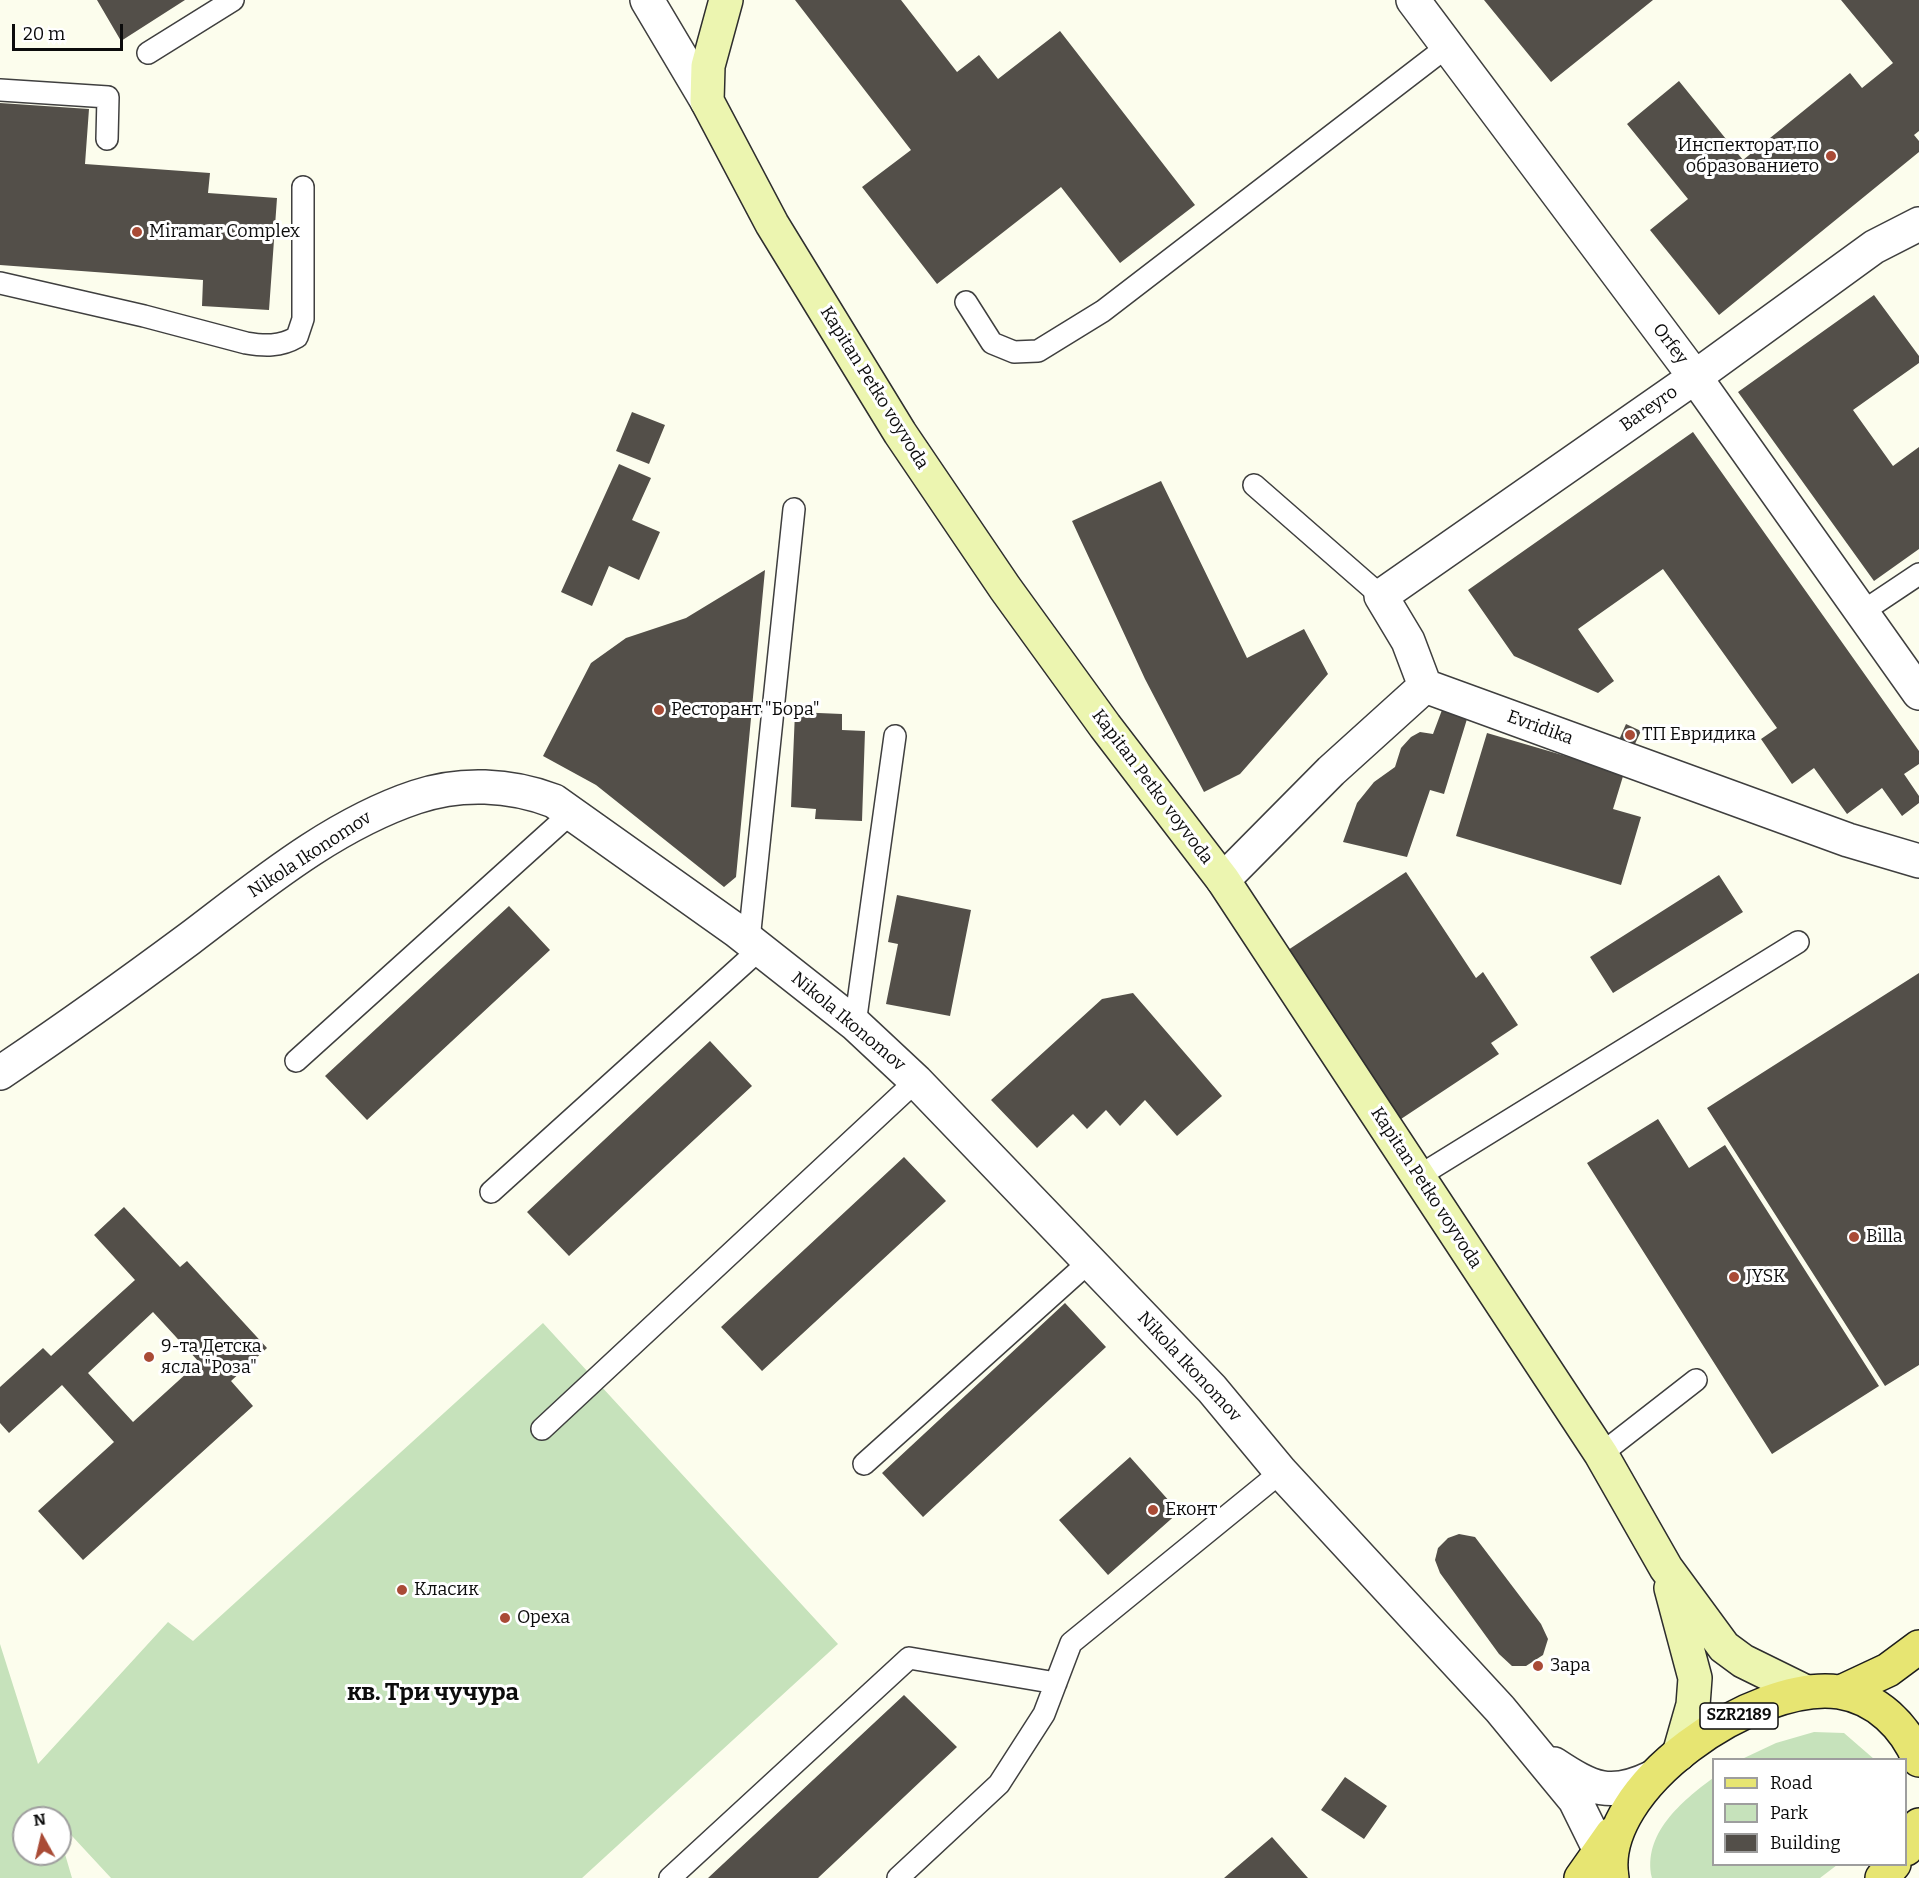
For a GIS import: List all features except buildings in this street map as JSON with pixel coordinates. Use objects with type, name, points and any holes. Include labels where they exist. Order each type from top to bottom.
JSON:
[{"type":"main road","points":[[707,101],[708,66],[726,0]]},
{"type":"main road","name":"Kapitan Petko voyvoda","points":[[707,101],[772,224],[900,433],[1005,588],[1105,726],[1223,880],[1601,1454],[1666,1568],[1724,1647],[1743,1661],[1806,1692]]},
{"type":"main road","name":"Kapitan Petko voyvoda","points":[[1666,1568],[1695,1678],[1693,1705],[1679,1754]]},
{"type":"main road","name":"SZR2189","points":[[1841,1692],[1888,1670],[1919,1647]]},
{"type":"main road","name":"SZR2189","points":[[1601,1870],[1619,1822],[1627,1808],[1653,1777],[1679,1754],[1730,1720],[1759,1706],[1806,1692],[1841,1692],[1871,1703],[1889,1715],[1905,1732],[1919,1760]]},
{"type":"main road","points":[[1907,1846],[1919,1825]]},
{"type":"main road","points":[[1882,1878],[1892,1866]]},
{"type":"street","name":"Kapitan Petko voyvoda","points":[[647,0],[707,101]]},
{"type":"street","name":"Orfey","points":[[1413,0],[1695,377],[1919,693]]},
{"type":"street","name":"Bareyro","points":[[1381,596],[1695,377],[1874,247],[1916,231]]},
{"type":"street","points":[[1223,880],[1331,771],[1425,686],[1408,641],[1381,596]]},
{"type":"street","name":"Evridika","points":[[1425,686],[1848,840],[1919,861]]},
{"type":"street","name":"Nikola Ikonomov","points":[[0,1073],[122,989],[280,872],[354,823],[418,796],[452,789],[498,787],[537,794],[571,813],[754,945],[855,1024],[916,1081],[1212,1389],[1281,1472],[1540,1755],[1575,1800],[1601,1870]]},
{"type":"street","name":"Nikola Ikonomov","points":[[1540,1755],[1585,1784],[1601,1788],[1621,1790],[1653,1777]]},
{"type":"lane","points":[[148,53],[233,0]]},
{"type":"lane","points":[[966,302],[992,343],[1014,352],[1038,351],[1103,311],[1448,46]]},
{"type":"lane","points":[[0,90],[108,97],[107,140]]},
{"type":"lane","points":[[0,283],[144,316],[246,343],[278,345],[288,342],[297,338],[303,319],[303,187]]},
{"type":"lane","points":[[1254,485],[1381,596]]},
{"type":"lane","points":[[491,1192],[754,945],[794,509]]},
{"type":"lane","points":[[1862,612],[1919,574]]},
{"type":"lane","points":[[855,1024],[895,736]]},
{"type":"lane","points":[[296,1061],[571,813]]},
{"type":"lane","points":[[1419,1176],[1798,942]]},
{"type":"lane","points":[[542,1429],[916,1081]]},
{"type":"lane","points":[[864,1464],[1089,1262]]},
{"type":"lane","points":[[1601,1454],[1696,1380]]},
{"type":"lane","points":[[898,1878],[999,1784],[1044,1713],[1071,1643],[1281,1472]]},
{"type":"lane","points":[[670,1878],[909,1658],[1056,1683]]},
{"type":"green space","points":[[543,1323],[838,1644],[582,1878],[111,1878],[72,1836],[72,1806],[12,1806],[12,1866],[68,1866],[72,1878],[0,1878],[0,1644],[38,1764],[168,1622],[193,1641]]},
{"type":"green space","points":[[1814,1732],[1844,1733],[1873,1758],[1744,1758],[1776,1743]]},
{"type":"green space","points":[[1712,1779],[1712,1866],[1836,1866],[1820,1878],[1652,1878],[1650,1862],[1659,1833],[1677,1808]]},
{"type":"place","name":"Инспекторат по образованието","points":[[1831,156]]},
{"type":"place","name":"Miramar Complex","points":[[137,232]]},
{"type":"place","name":"Ресторант \"Бора\"","points":[[659,710]]},
{"type":"place","name":"ТП Евридика","points":[[1630,735]]},
{"type":"place","name":"Billa","points":[[1854,1237]]},
{"type":"place","name":"JYSK","points":[[1734,1277]]},
{"type":"place","name":"9-та Детска ясла \"Роза\"","points":[[149,1357]]},
{"type":"place","name":"Еконт","points":[[1153,1510]]},
{"type":"place","name":"Класик","points":[[402,1590]]},
{"type":"place","name":"Opeха","points":[[505,1618]]},
{"type":"place","name":"Зара","points":[[1538,1666]]},
{"type":"district","name":"кв. Три чучура","points":[[433,1693]]}]
